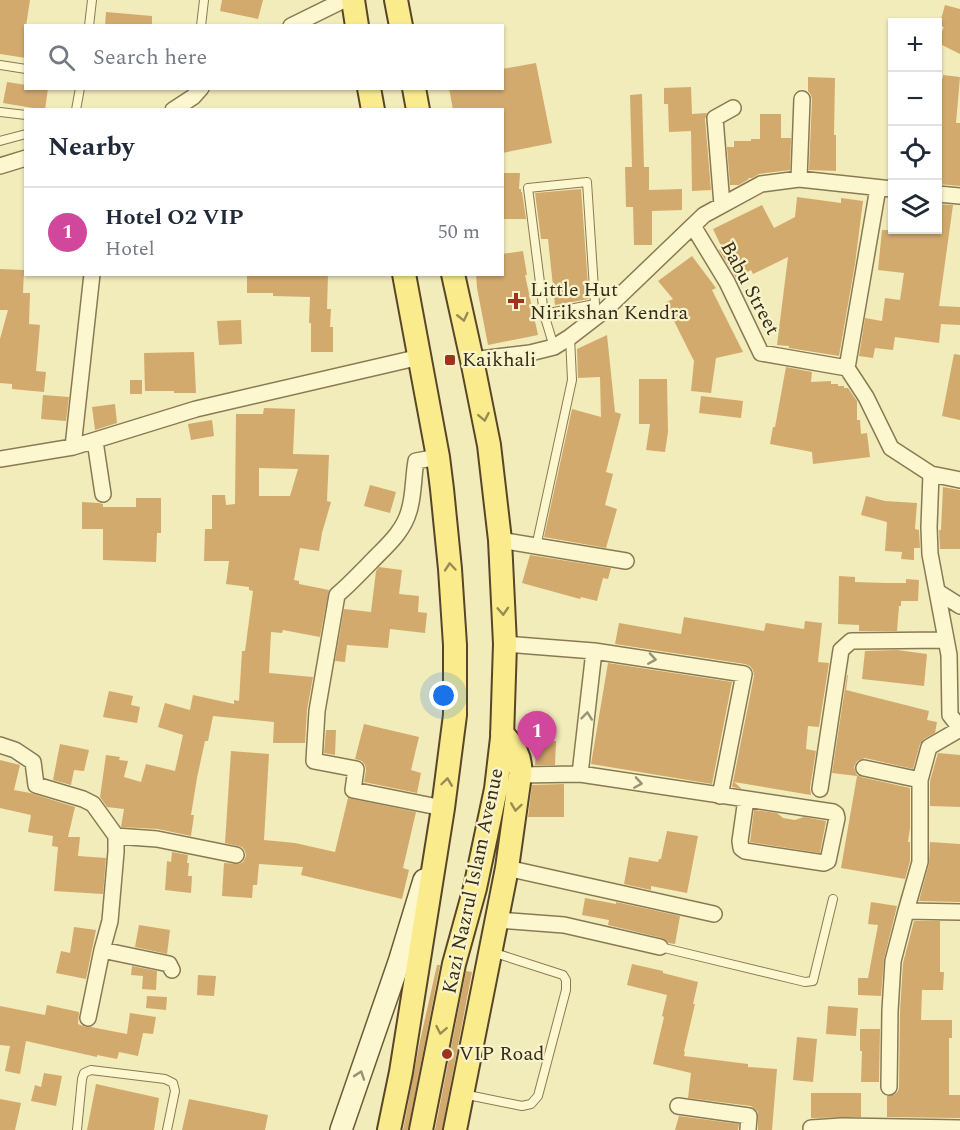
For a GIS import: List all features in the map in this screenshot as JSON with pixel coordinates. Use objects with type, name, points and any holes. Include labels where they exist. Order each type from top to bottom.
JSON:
[{"type":"main road","points":[[352,0],[357,24]]},
{"type":"main road","points":[[396,0],[401,24]]},
{"type":"main road","points":[[369,90],[373,108]]},
{"type":"main road","points":[[414,90],[418,108]]},
{"type":"main road","points":[[404,276],[438,457],[450,569],[455,645],[455,715],[442,818],[391,1121],[422,1124]]},
{"type":"main road","name":"Kazi Nazrul Islam Avenue","points":[[422,1124],[454,964],[475,888],[496,789],[502,734],[505,644],[500,540],[489,445],[453,276]]},
{"type":"main road","points":[[455,1130],[507,868],[520,775],[516,750],[502,734]]},
{"type":"street","points":[[295,24],[344,0]]},
{"type":"street","points":[[176,108],[199,90]]},
{"type":"street","points":[[799,179],[802,99]]},
{"type":"street","points":[[722,205],[715,118],[733,108]]},
{"type":"street","points":[[0,166],[24,159]]},
{"type":"street","points":[[472,360],[554,347],[605,310],[704,215],[762,184],[799,179],[885,188],[847,369],[866,397],[891,448],[931,474],[960,480]]},
{"type":"street","points":[[942,194],[960,196]]},
{"type":"street","name":"Babu Street","points":[[693,226],[727,282],[761,353],[847,369]]},
{"type":"street","points":[[73,447],[92,276]]},
{"type":"street","points":[[0,459],[73,447],[196,409],[420,357]]},
{"type":"street","points":[[95,441],[103,494]]},
{"type":"street","points":[[341,1130],[399,962],[442,818],[353,790],[356,769],[314,761],[317,711],[337,595],[352,582],[402,527],[409,511],[416,461],[438,457]]},
{"type":"street","points":[[889,1087],[893,961],[920,862],[920,780],[929,747],[960,729],[950,715],[949,655],[930,554],[931,474]]},
{"type":"street","points":[[500,540],[626,561]]},
{"type":"street","points":[[938,592],[960,606]]},
{"type":"street","points":[[820,789],[841,650],[851,641],[946,640]]},
{"type":"street","points":[[505,644],[594,651],[744,674],[720,796]]},
{"type":"street","points":[[580,774],[594,651]]},
{"type":"street","points":[[0,745],[15,750],[33,762],[36,785],[93,804],[116,836],[110,921],[88,1018]]},
{"type":"street","points":[[864,768],[920,780]]},
{"type":"street","points":[[520,775],[580,774],[833,812],[837,818],[828,861],[824,863],[744,851],[740,841],[746,799]]},
{"type":"street","points":[[116,836],[157,838],[236,855]]},
{"type":"street","points":[[507,868],[714,914]]},
{"type":"street","points":[[906,911],[960,912]]},
{"type":"street","points":[[497,920],[564,925],[660,947]]},
{"type":"street","points":[[102,950],[169,964],[172,970]]},
{"type":"street","points":[[678,1106],[749,1116],[748,1130]]},
{"type":"street","points":[[811,1128],[842,1126],[960,1128]]},
{"type":"lane","points":[[89,24],[92,0]]},
{"type":"lane","points":[[201,24],[204,0]]},
{"type":"lane","points":[[0,65],[24,69]]},
{"type":"lane","points":[[76,108],[80,90]]},
{"type":"lane","points":[[0,112],[24,115]]},
{"type":"lane","points":[[0,141],[24,135]]},
{"type":"lane","points":[[544,314],[595,304],[587,182],[528,188],[544,314],[554,347]]},
{"type":"lane","points":[[536,547],[572,380],[570,337]]},
{"type":"lane","points":[[660,947],[805,982],[813,981],[833,899]]},
{"type":"lane","points":[[463,1094],[522,1106],[531,1104],[537,1096],[566,990],[566,980],[563,975],[491,952]]},
{"type":"lane","points":[[77,1130],[82,1079],[84,1073],[91,1070],[165,1079],[173,1083],[175,1091],[167,1130]]},
{"type":"building","points":[[0,0],[30,0],[26,24],[24,24],[24,58],[0,54]]},
{"type":"building","points":[[222,0],[263,0],[258,19],[220,11]]},
{"type":"building","points":[[945,5],[960,9],[960,54],[942,45],[944,27],[941,18]]},
{"type":"building","points":[[106,12],[152,16],[152,24],[105,24]]},
{"type":"building","points":[[536,63],[552,143],[504,153],[504,108],[453,108],[449,90],[504,90],[504,69]]},
{"type":"building","points":[[943,75],[960,77],[956,123],[960,123],[960,186],[942,184]]},
{"type":"building","points":[[808,77],[835,78],[836,171],[809,170],[812,99],[808,91]]},
{"type":"building","points":[[7,82],[24,85],[24,90],[48,90],[45,108],[3,103]]},
{"type":"building","points":[[691,87],[692,114],[707,113],[705,119],[711,190],[692,191],[691,131],[669,132],[668,104],[664,104],[664,88]]},
{"type":"building","points":[[642,94],[644,167],[649,167],[649,190],[682,189],[682,210],[652,211],[652,245],[634,245],[633,207],[626,207],[625,167],[632,167],[630,95]]},
{"type":"building","points":[[760,114],[781,114],[781,138],[791,138],[790,170],[759,174],[739,185],[730,185],[727,147],[734,147],[734,141],[760,139]]},
{"type":"building","points":[[504,173],[520,173],[519,189],[522,192],[526,219],[504,219]]},
{"type":"building","points":[[581,189],[589,299],[555,305],[548,239],[541,239],[535,193]]},
{"type":"building","points":[[797,197],[841,203],[841,198],[863,201],[839,356],[777,345],[788,257],[753,274],[751,270],[736,278],[719,250],[722,248],[713,229],[762,205],[774,228],[795,217]]},
{"type":"building","points":[[942,204],[953,205],[939,306],[960,307],[960,325],[941,324],[939,343],[895,337],[893,350],[875,348],[873,358],[859,356],[865,318],[882,321],[885,298],[900,300],[904,273],[878,270],[882,230],[888,230],[888,234],[942,234]]},
{"type":"building","points":[[523,251],[527,275],[525,275],[538,335],[488,345],[476,276],[504,276],[504,254]]},
{"type":"building","points":[[692,256],[716,288],[712,290],[743,352],[716,358],[711,393],[691,391],[694,361],[665,303],[673,299],[658,281]]},
{"type":"building","points":[[0,269],[24,270],[23,293],[30,293],[29,324],[40,325],[36,371],[46,372],[44,392],[12,389],[12,384],[0,383],[0,339],[8,310],[0,310]]},
{"type":"building","points":[[247,276],[328,276],[327,309],[331,309],[330,327],[333,327],[333,352],[311,352],[310,297],[247,293]]},
{"type":"building","points":[[241,320],[242,344],[219,345],[217,321]]},
{"type":"building","points":[[607,335],[615,412],[621,414],[606,472],[613,474],[605,505],[617,509],[606,548],[544,537],[572,409],[601,417],[600,377],[578,378],[577,349]]},
{"type":"building","points":[[194,352],[196,393],[145,391],[144,353]]},
{"type":"building","points":[[954,354],[960,355],[960,420],[942,416]]},
{"type":"building","points":[[786,367],[812,372],[811,382],[831,381],[831,384],[848,388],[857,401],[857,420],[860,420],[861,434],[867,433],[870,457],[813,464],[812,452],[770,444]]},
{"type":"building","points":[[639,379],[667,379],[668,432],[665,452],[646,450],[650,424],[639,424]]},
{"type":"building","points":[[130,380],[142,380],[142,394],[130,394]]},
{"type":"building","points":[[43,395],[69,397],[66,421],[41,419]]},
{"type":"building","points":[[701,396],[743,401],[741,418],[699,413]]},
{"type":"building","points":[[115,404],[117,423],[95,430],[92,407]]},
{"type":"building","points":[[264,408],[295,409],[293,454],[329,455],[327,501],[331,502],[319,551],[300,548],[294,580],[299,581],[299,584],[329,590],[320,637],[283,630],[282,633],[271,632],[269,673],[313,677],[307,710],[305,743],[273,743],[274,722],[213,716],[197,778],[191,815],[194,815],[191,836],[158,829],[121,827],[124,809],[107,807],[100,797],[106,755],[128,761],[124,777],[141,782],[146,764],[175,771],[183,735],[158,727],[165,703],[190,710],[193,695],[234,704],[234,700],[239,701],[242,651],[245,651],[253,591],[249,590],[249,587],[226,584],[229,561],[204,561],[205,529],[212,529],[212,495],[225,495],[226,505],[235,504],[236,414],[263,414]],"holes":[[[259,468],[298,469],[290,496],[259,496]]]},
{"type":"building","points":[[212,420],[214,436],[191,440],[188,424]]},
{"type":"building","points":[[370,485],[396,492],[390,513],[364,506]]},
{"type":"building","points":[[943,487],[960,490],[960,549],[940,549],[939,530],[941,530]]},
{"type":"building","points":[[866,496],[885,501],[917,503],[915,529],[919,530],[920,548],[914,548],[914,560],[901,559],[902,552],[885,551],[887,522],[861,515]]},
{"type":"building","points":[[136,498],[161,498],[161,533],[157,533],[156,562],[103,560],[103,529],[82,529],[82,502],[99,503],[103,504],[103,507],[136,507]]},
{"type":"building","points":[[530,555],[611,568],[608,579],[603,578],[597,601],[581,597],[580,599],[522,583]]},
{"type":"building","points":[[379,567],[402,570],[399,594],[419,596],[418,612],[427,613],[425,633],[390,629],[388,648],[347,645],[345,662],[335,661],[344,609],[371,612],[376,571]]},
{"type":"building","points":[[839,576],[855,577],[855,582],[906,583],[906,579],[919,580],[918,601],[901,601],[897,631],[859,631],[859,625],[838,624]]},
{"type":"building","points":[[684,617],[764,631],[766,623],[804,629],[805,621],[822,623],[818,662],[829,663],[819,727],[808,726],[806,749],[816,751],[811,795],[734,782],[742,789],[732,787],[754,676],[750,666],[615,644],[619,623],[681,634]]},
{"type":"building","points":[[897,650],[927,654],[924,686],[862,679],[865,651]]},
{"type":"building","points":[[608,663],[732,682],[712,784],[591,764]]},
{"type":"building","points":[[847,675],[846,690],[929,711],[927,720],[937,722],[935,733],[920,744],[913,769],[865,758],[857,761],[854,767],[857,775],[861,777],[910,788],[908,842],[910,842],[910,861],[905,879],[841,868],[857,776],[832,773]]},
{"type":"building","points":[[109,691],[133,696],[131,705],[140,707],[137,723],[103,717]]},
{"type":"building","points":[[364,724],[419,737],[411,770],[421,773],[417,793],[364,782],[365,765],[362,761],[355,759]]},
{"type":"building","points":[[326,730],[336,730],[335,755],[324,753]]},
{"type":"building","points":[[537,740],[556,741],[555,765],[535,765]]},
{"type":"building","points":[[60,744],[89,750],[84,771],[74,770],[71,785],[53,780]]},
{"type":"building","points":[[231,751],[269,754],[264,840],[295,843],[335,852],[348,798],[416,812],[403,868],[409,870],[402,899],[301,875],[303,867],[259,864],[257,885],[253,885],[252,898],[222,896],[224,863],[239,864],[246,856],[242,847],[225,843]]},
{"type":"building","points":[[938,753],[960,755],[960,807],[930,806],[930,781]]},
{"type":"building","points":[[0,760],[20,765],[14,790],[75,807],[68,837],[80,837],[78,856],[106,858],[103,894],[54,891],[58,847],[52,846],[53,836],[28,832],[31,815],[0,808]]},
{"type":"building","points":[[564,784],[564,817],[528,817],[532,785]]},
{"type":"building","points":[[754,810],[777,813],[783,818],[795,820],[804,817],[826,821],[820,853],[750,842]]},
{"type":"building","points":[[667,831],[698,836],[687,893],[651,886],[651,890],[624,884],[629,857],[658,862],[661,859]]},
{"type":"building","points":[[930,842],[960,844],[960,902],[919,901],[929,864]]},
{"type":"building","points":[[172,852],[188,855],[188,876],[192,876],[191,893],[165,890],[167,861],[171,862]]},
{"type":"building","points":[[585,898],[616,904],[616,902],[680,916],[675,944],[662,938],[608,925],[609,920],[582,915]]},
{"type":"building","points":[[871,902],[897,906],[884,959],[881,996],[858,995],[858,978],[868,978],[878,925],[868,924]]},
{"type":"building","points":[[914,921],[940,921],[940,972],[944,972],[943,990],[922,990],[921,1020],[952,1020],[952,1038],[949,1038],[949,1095],[960,1095],[960,1118],[887,1117],[887,1096],[894,1095],[899,1087],[903,963]]},
{"type":"building","points":[[139,925],[170,930],[167,954],[135,947]]},
{"type":"building","points":[[74,927],[96,930],[86,979],[56,973],[61,951],[70,953]]},
{"type":"building","points":[[632,964],[698,982],[684,1056],[748,1064],[748,1067],[777,1069],[772,1130],[758,1130],[758,1112],[751,1106],[688,1098],[691,1073],[653,1064],[667,995],[627,985]]},
{"type":"building","points":[[437,965],[440,965],[408,1130],[403,1130],[420,1041]]},
{"type":"building","points":[[132,966],[157,971],[156,990],[142,989],[143,976],[131,975]]},
{"type":"building","points":[[466,971],[472,972],[442,1130],[435,1130]]},
{"type":"building","points":[[198,975],[216,976],[214,996],[197,995]]},
{"type":"building","points":[[147,996],[167,997],[166,1010],[146,1008]]},
{"type":"building","points":[[47,1005],[79,1012],[78,1024],[85,1027],[127,1034],[130,1013],[156,1017],[153,1034],[143,1033],[138,1056],[119,1052],[117,1059],[97,1055],[97,1057],[26,1041],[20,1074],[5,1071],[10,1046],[0,1045],[0,1006],[45,1015]]},
{"type":"building","points":[[828,1006],[858,1008],[856,1036],[826,1034]]},
{"type":"building","points":[[860,1029],[880,1029],[879,1082],[861,1082]]},
{"type":"building","points":[[797,1037],[817,1039],[813,1082],[793,1080]]},
{"type":"building","points":[[44,1073],[62,1076],[56,1106],[31,1101],[35,1085],[41,1087]]},
{"type":"building","points":[[96,1084],[159,1098],[154,1130],[87,1130]]},
{"type":"building","points":[[811,1093],[861,1093],[861,1117],[811,1118]]},
{"type":"building","points":[[0,1099],[21,1103],[15,1130],[0,1130]]},
{"type":"building","points":[[189,1099],[268,1115],[265,1130],[182,1130]]},
{"type":"building","points":[[679,1116],[739,1124],[738,1130],[675,1130]]},
{"type":"place","name":"Little Hut Nirikshan Kendra","points":[[516,301]]},
{"type":"place","name":"Kaikhali","points":[[450,360]]},
{"type":"place","name":"Hotel O2 VIP","points":[[537,761]]},
{"type":"place","name":"VIP Road","points":[[447,1054]]}]
